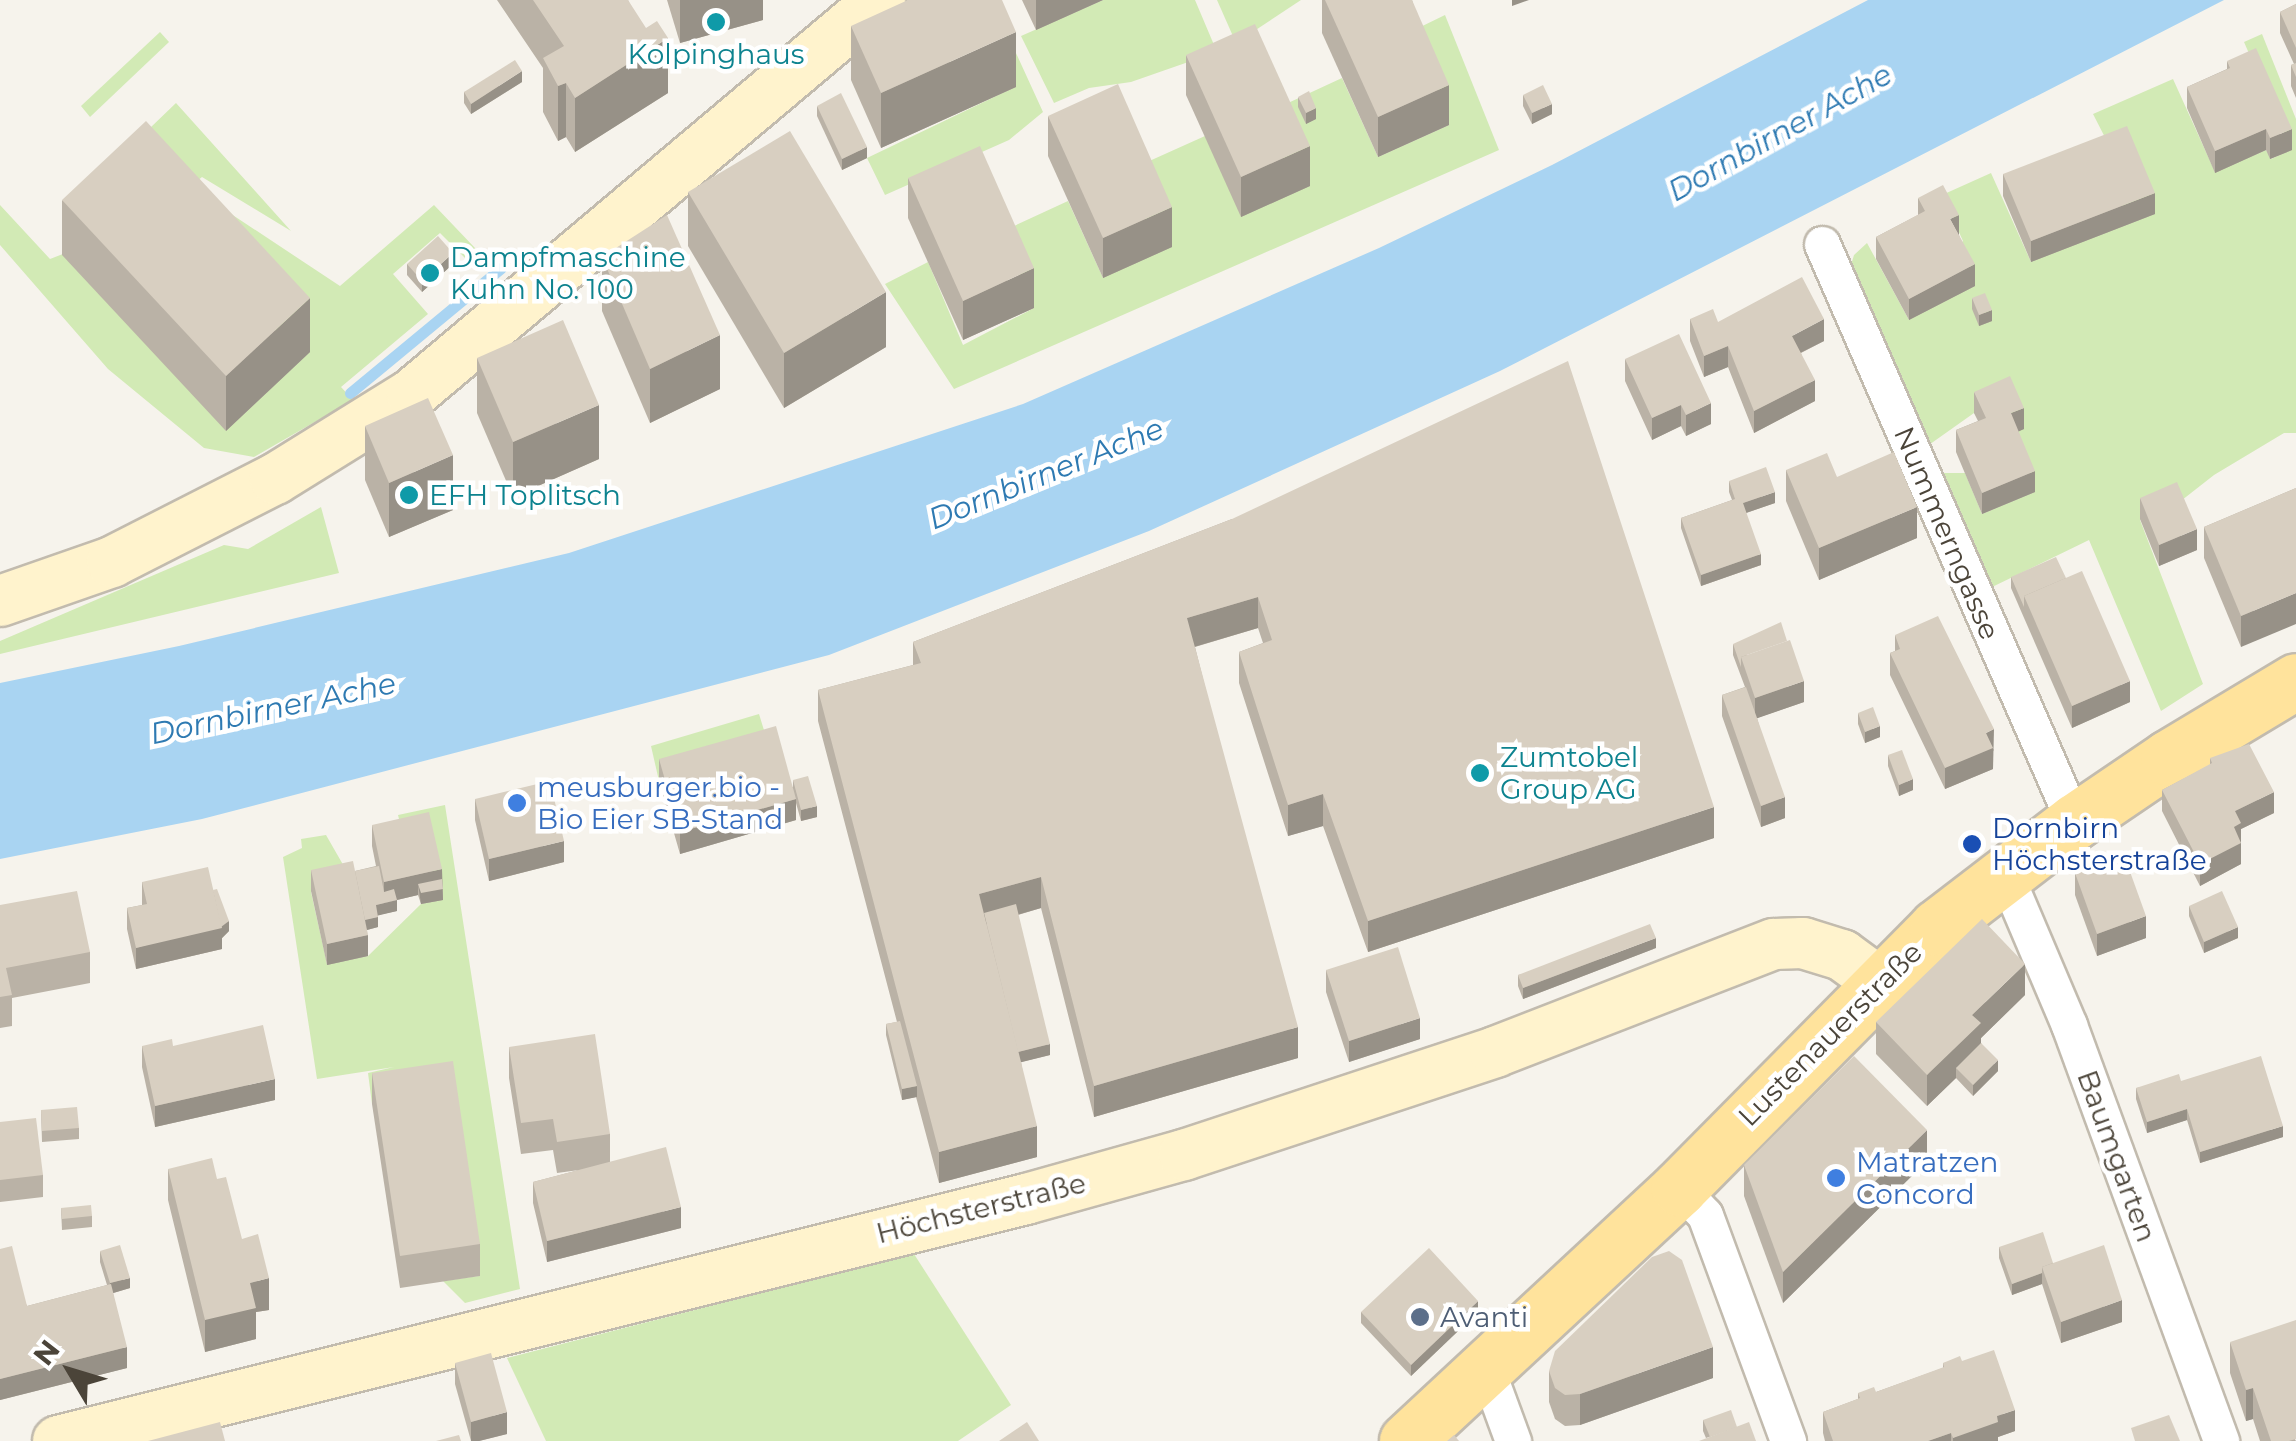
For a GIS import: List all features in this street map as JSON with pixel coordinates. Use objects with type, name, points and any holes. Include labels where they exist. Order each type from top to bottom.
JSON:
[{"type":"main road","points":[[0,601],[112,562],[275,479],[412,394],[880,0]]},
{"type":"main road","name":"Lustenauerstraße","points":[[1408,1441],[1679,1188],[1937,927],[2074,822],[2168,758],[2296,681]]},
{"type":"main road","name":"Höchsterstraße","points":[[58,1441],[1026,1199],[1184,1154],[1495,1052],[1774,944],[1803,944],[1842,955],[1879,982]]},
{"type":"street","name":"Nummerngasse","points":[[1822,244],[2074,822]]},
{"type":"street","name":"Baumgarten","points":[[2005,874],[2069,1024],[2221,1441]]},
{"type":"street","points":[[1679,1188],[1705,1215],[1788,1441]]},
{"type":"street","points":[[1488,1370],[1513,1441]]},
{"type":"green space","points":[[1103,0],[1195,0],[1217,52],[1131,82],[1089,88],[1054,103],[1021,36]]},
{"type":"green space","points":[[1217,0],[1301,0],[1236,43]]},
{"type":"green space","points":[[1445,15],[1499,150],[954,389],[885,284],[928,262],[963,345],[1034,308],[1001,232],[1068,201],[1103,278],[1136,167],[1205,136],[1242,217],[1275,109],[1342,78],[1378,157],[1449,125],[1408,33]]},
{"type":"green space","points":[[1005,29],[1043,112],[1009,140],[885,195],[867,158],[1015,87]]},
{"type":"green space","points":[[160,32],[169,42],[90,117],[81,106]]},
{"type":"green space","points":[[2262,34],[2296,119],[2296,433],[2284,433],[2214,475],[2177,504],[2140,520],[2203,684],[2161,711],[2089,540],[1990,588],[1941,473],[1965,473],[1982,514],[2034,492],[1974,413],[1926,447],[1851,265],[1854,255],[1867,243],[1909,320],[1963,241],[1942,195],[1991,173],[2031,262],[2113,153],[2093,114],[2173,79],[2215,172],[2266,150],[2271,159],[2291,150],[2244,42]]},
{"type":"green space","points":[[176,103],[291,231],[202,177],[186,190],[124,153]]},
{"type":"green space","points":[[207,198],[340,286],[434,205],[475,248],[465,258],[440,233],[393,274],[428,314],[341,387],[353,400],[254,457],[204,448],[108,369],[0,245],[0,205],[50,259]]},
{"type":"green space","points":[[321,507],[339,573],[0,654],[0,641],[224,545],[248,549]]},
{"type":"green space","points":[[759,714],[770,750],[659,781],[651,746]]},
{"type":"green space","points":[[445,805],[520,1289],[465,1303],[443,1281],[479,1276],[452,1092],[372,1104],[368,1073],[394,1067],[317,1079],[283,857],[302,848],[301,839],[326,835],[353,882],[311,892],[327,964],[368,956],[421,904],[443,899],[404,839],[398,815]]},
{"type":"green space","points":[[914,1254],[1011,1405],[958,1441],[546,1441],[507,1358]]},
{"type":"water","name":"Dornbirner Ache","points":[[1868,0],[2224,0],[1500,371],[1149,531],[829,655],[202,819],[0,859],[0,683],[179,646],[569,553],[1023,404],[1379,248],[1552,165]]},
{"type":"building","points":[[533,0],[628,0],[646,28],[657,21],[668,38],[575,98],[566,83],[558,86],[543,58],[564,46]]},
{"type":"building","points":[[908,0],[1002,0],[1016,32],[881,93],[851,26]]},
{"type":"building","points":[[1325,0],[1412,0],[1449,85],[1378,117]]},
{"type":"building","points":[[2296,4],[2296,48],[2280,12]]},
{"type":"building","points":[[1255,24],[1310,146],[1241,177],[1186,55]]},
{"type":"building","points":[[2256,48],[2292,129],[2270,138],[2266,129],[2215,151],[2187,87],[2230,68],[2227,61]]},
{"type":"building","points":[[515,60],[522,71],[471,104],[464,92]]},
{"type":"building","points":[[1118,84],[1172,207],[1103,238],[1048,116]]},
{"type":"building","points":[[1543,85],[1552,104],[1532,113],[1523,95]]},
{"type":"building","points":[[1309,91],[1316,108],[1306,113],[1298,97]]},
{"type":"building","points":[[841,93],[867,147],[842,159],[817,106]]},
{"type":"building","points":[[146,121],[310,298],[226,376],[62,200]]},
{"type":"building","points":[[2127,126],[2155,193],[2031,241],[2003,174]]},
{"type":"building","points":[[790,131],[886,292],[784,353],[688,192]]},
{"type":"building","points":[[980,146],[1034,268],[963,301],[908,178]]},
{"type":"building","points":[[1943,185],[1959,215],[1950,219],[1975,264],[1909,299],[1876,237],[1925,211],[1918,198]]},
{"type":"building","points":[[667,215],[720,335],[650,369],[602,257]]},
{"type":"building","points":[[438,236],[453,253],[422,281],[407,264]]},
{"type":"building","points":[[1802,277],[1824,319],[1792,336],[1815,380],[1754,411],[1728,346],[1704,356],[1690,319],[1713,309],[1718,322]]},
{"type":"building","points":[[1985,293],[1992,310],[1979,315],[1972,298]]},
{"type":"building","points":[[563,320],[599,405],[513,442],[477,358]]},
{"type":"building","points":[[1679,334],[1711,403],[1686,415],[1681,405],[1652,418],[1625,359]]},
{"type":"building","name":"Zumtobel Group AG","points":[[1568,361],[1714,807],[1368,921],[1323,794],[1288,805],[1239,652],[1272,640],[1258,597],[1187,618],[1298,1027],[1094,1086],[1041,877],[979,894],[1037,1126],[939,1152],[818,690],[921,663],[913,642],[1232,519]]},
{"type":"building","points":[[2010,376],[2024,408],[2011,413],[2035,471],[1982,493],[1956,430],[1986,418],[1974,392]]},
{"type":"building","points":[[428,398],[453,455],[389,483],[365,426]]},
{"type":"building","points":[[1894,452],[1917,507],[1819,548],[1786,470],[1827,453],[1837,477]]},
{"type":"building","points":[[1766,467],[1775,492],[1743,503],[1761,554],[1701,575],[1681,518],[1735,499],[1729,481]]},
{"type":"building","points":[[2177,482],[2197,529],[2159,545],[2140,498]]},
{"type":"building","points":[[2296,488],[2296,593],[2241,616],[2204,527]]},
{"type":"building","points":[[2056,557],[2066,578],[2024,596],[2024,607],[2011,577]]},
{"type":"building","points":[[2082,571],[2130,681],[2072,706],[2024,596]]},
{"type":"building","points":[[1938,616],[1994,729],[1986,733],[1993,748],[1945,768],[1890,653],[1900,649],[1895,635]]},
{"type":"building","points":[[1781,622],[1787,641],[1741,657],[1741,667],[1733,644]]},
{"type":"building","points":[[1790,640],[1804,681],[1755,698],[1741,657]]},
{"type":"building","points":[[1746,687],[1785,797],[1761,806],[1722,695]]},
{"type":"building","points":[[1873,707],[1880,726],[1865,732],[1858,713]]},
{"type":"building","points":[[776,726],[796,799],[680,832],[659,759]]},
{"type":"building","points":[[2249,744],[2274,792],[2235,811],[2241,823],[2234,827],[2241,843],[2200,864],[2162,790],[2212,763],[2210,758]]},
{"type":"building","points":[[1902,750],[1913,779],[1899,785],[1888,755]]},
{"type":"building","points":[[808,776],[817,806],[801,810],[793,780]]},
{"type":"building","points":[[550,781],[564,841],[489,859],[475,799]]},
{"type":"building","points":[[429,812],[442,869],[384,882],[372,825]]},
{"type":"building","points":[[2124,855],[2146,916],[2097,934],[2075,873]]},
{"type":"building","points":[[353,861],[368,935],[327,944],[311,870]]},
{"type":"building","points":[[379,866],[384,892],[394,889],[397,900],[376,905],[378,917],[365,920],[355,871]]},
{"type":"building","points":[[208,867],[222,928],[136,948],[127,908],[147,904],[142,882]]},
{"type":"building","points":[[442,879],[443,889],[421,893],[418,884]]},
{"type":"building","points":[[217,889],[229,921],[221,927],[213,890]]},
{"type":"building","points":[[77,891],[90,952],[6,968],[12,995],[0,997],[0,905]]},
{"type":"building","points":[[2222,891],[2238,927],[2204,942],[2189,906]]},
{"type":"building","points":[[1016,904],[1050,1044],[1018,1052],[984,913]]},
{"type":"building","points":[[1982,919],[2025,964],[1972,1015],[1981,1023],[1927,1075],[1876,1022]]},
{"type":"building","points":[[1650,924],[1656,938],[1523,988],[1518,975]]},
{"type":"building","points":[[1398,947],[1420,1018],[1349,1041],[1326,970]]},
{"type":"building","points":[[900,1021],[917,1086],[902,1089],[886,1024]]},
{"type":"building","points":[[263,1025],[275,1079],[155,1106],[142,1046],[172,1039],[173,1046]]},
{"type":"building","points":[[595,1034],[610,1134],[557,1142],[553,1119],[521,1123],[509,1047]]},
{"type":"building","points":[[1981,1043],[1998,1060],[1973,1085],[1956,1068]]},
{"type":"building","name":"Matratzen Concord","points":[[1854,1056],[1927,1130],[1783,1272],[1744,1165]]},
{"type":"building","points":[[2261,1056],[2283,1126],[2200,1152],[2187,1109],[2147,1122],[2136,1088],[2179,1074],[2181,1081]]},
{"type":"building","points":[[453,1061],[480,1244],[400,1256],[372,1073]]},
{"type":"building","points":[[77,1107],[79,1128],[42,1131],[41,1110]]},
{"type":"building","points":[[36,1118],[43,1175],[0,1180],[0,1122]]},
{"type":"building","points":[[666,1147],[681,1207],[547,1241],[533,1182]]},
{"type":"building","points":[[212,1158],[217,1179],[226,1177],[242,1239],[258,1234],[269,1278],[250,1283],[256,1308],[205,1320],[168,1169]]},
{"type":"building","points":[[91,1205],[92,1216],[62,1219],[61,1208]]},
{"type":"building","points":[[2043,1232],[2053,1263],[2042,1267],[2042,1273],[2012,1284],[1999,1247]]},
{"type":"building","points":[[120,1245],[130,1278],[110,1283],[100,1251]]},
{"type":"building","points":[[2104,1245],[2122,1300],[2061,1322],[2042,1267]]},
{"type":"building","points":[[12,1246],[27,1306],[111,1284],[127,1347],[0,1379],[0,1249]]},
{"type":"building","name":"Avanti","points":[[1429,1248],[1478,1301],[1411,1365],[1361,1312]]},
{"type":"building","points":[[1669,1251],[1682,1260],[1713,1347],[1580,1394],[1565,1395],[1555,1388],[1549,1371],[1555,1351],[1652,1257]]},
{"type":"building","points":[[2296,1320],[2296,1439],[2271,1441],[2253,1388],[2246,1390],[2230,1342]]},
{"type":"building","points":[[1994,1350],[2015,1410],[1997,1416],[1998,1422],[1953,1438],[1951,1433],[1928,1441],[1833,1441],[1823,1412],[1860,1398],[1858,1393],[1874,1387],[1876,1392],[1944,1367],[1943,1363],[1960,1356],[1962,1361]]},
{"type":"building","points":[[491,1353],[507,1412],[471,1422],[455,1363]]},
{"type":"building","points":[[1731,1410],[1737,1427],[1710,1437],[1703,1420]]},
{"type":"building","points":[[2169,1415],[2180,1441],[2135,1441],[2131,1428]]},
{"type":"building","points":[[220,1422],[225,1441],[148,1441]]},
{"type":"building","points":[[1027,1422],[1039,1441],[999,1441]]},
{"type":"building","points":[[1749,1422],[1756,1441],[1699,1441]]},
{"type":"building","points":[[459,1435],[461,1441],[436,1441]]},
{"type":"waterway","points":[[350,393],[501,268]]},
{"type":"place","name":"Kolpinghaus","points":[[716,22]]},
{"type":"place","name":"Dampfmaschine Kuhn No. 100","points":[[430,273]]},
{"type":"place","name":"EFH Toplitsch","points":[[409,495]]},
{"type":"place","name":"Zumtobel Group AG","points":[[1480,773]]},
{"type":"place","name":"meusburger.bio - Bio Eier SB-Stand","points":[[517,803]]},
{"type":"place","name":"Dornbirn Höchsterstraße","points":[[1972,844]]},
{"type":"place","name":"Matratzen Concord","points":[[1836,1178]]},
{"type":"place","name":"Avanti","points":[[1420,1317]]}]
